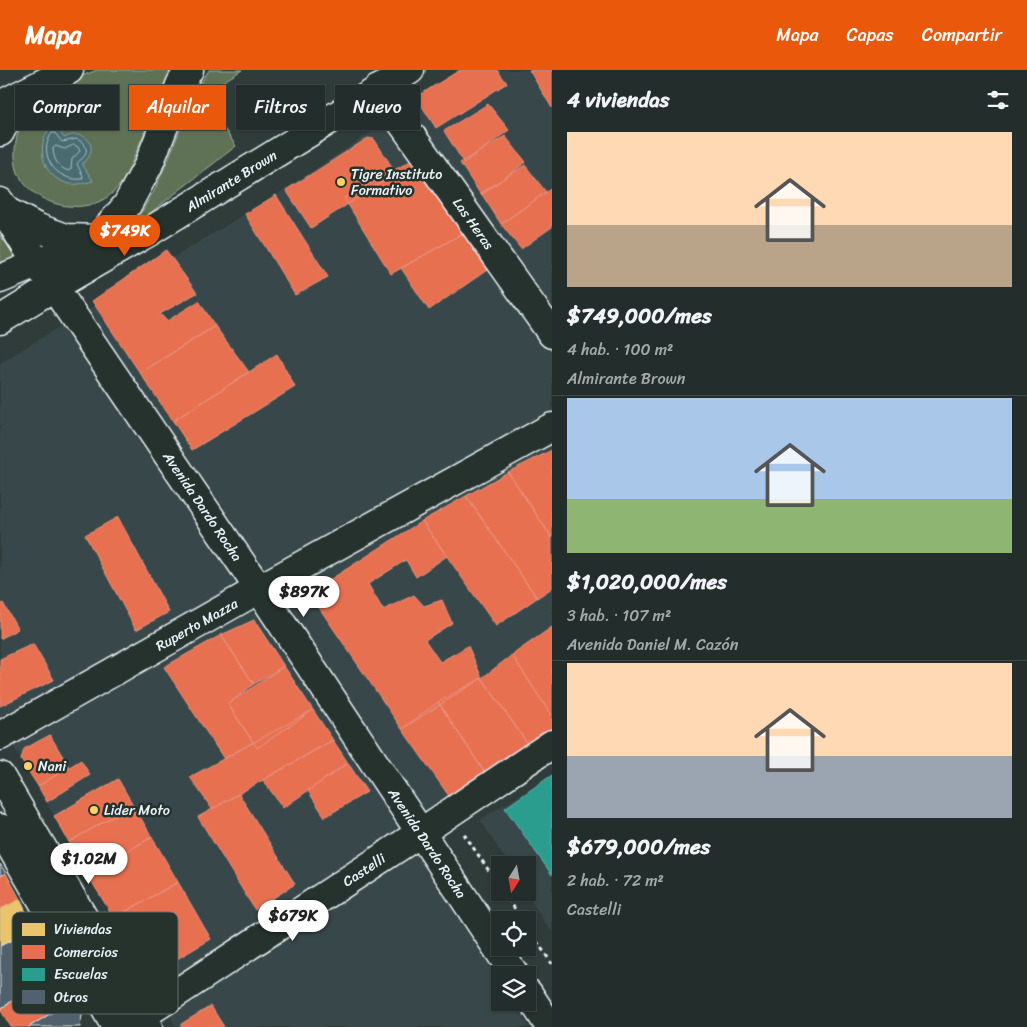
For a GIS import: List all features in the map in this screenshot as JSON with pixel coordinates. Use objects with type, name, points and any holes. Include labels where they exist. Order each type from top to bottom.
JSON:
[{"type":"street","points":[[0,132],[6,105],[69,70]]},
{"type":"street","points":[[55,286],[99,239],[126,204],[148,166],[181,83],[190,70]]},
{"type":"street","name":"Almirante Brown","points":[[385,85],[410,70]]},
{"type":"street","name":"Almirante Brown","points":[[0,320],[147,233],[335,116]]},
{"type":"street","name":"Las Heras","points":[[407,130],[552,334]]},
{"type":"street","points":[[2,206],[38,228],[66,238],[99,239],[147,233]]},
{"type":"street","name":"Avenida Dardo Rocha","points":[[2,206],[510,966]]},
{"type":"street","points":[[0,280],[99,239]]},
{"type":"street","name":"Ruperto Mazza","points":[[0,736],[259,589],[552,427]]},
{"type":"street","name":"Castelli","points":[[178,997],[552,744]]},
{"type":"street","points":[[0,776],[77,912]]},
{"type":"street","points":[[0,828],[49,912]]},
{"type":"street","points":[[536,1005],[550,1027]]},
{"type":"street","points":[[108,1014],[116,1027]]},
{"type":"street","name":"Castelli","points":[[139,1023],[152,1014]]},
{"type":"path","points":[[450,813],[491,874]]},
{"type":"path","points":[[536,940],[552,964]]},
{"type":"shaded area","points":[[465,70],[552,70],[552,731],[402,825],[491,966],[491,1011],[519,1011],[529,1027],[176,1027],[168,1014],[178,1014],[178,912],[109,912],[0,723],[0,363],[276,195],[374,130],[420,130],[420,100]]},
{"type":"shaded area","points":[[552,775],[552,933],[531,901],[536,901],[536,856],[503,856],[480,820]]},
{"type":"green space","points":[[97,70],[173,70],[164,85],[129,85],[129,130],[146,130],[123,180],[108,197],[95,203],[67,206],[53,203],[40,197],[29,188],[18,172],[15,161],[15,149],[19,130],[119,130],[119,85],[59,85]]},
{"type":"green space","points":[[209,70],[242,70],[217,85],[200,85]]},
{"type":"green space","points":[[180,130],[225,130],[236,146],[140,221],[140,214],[154,191]]},
{"type":"green space","points":[[0,235],[18,260],[0,266]]},
{"type":"water","points":[[59,130],[64,138],[79,135],[89,141],[91,152],[82,164],[93,181],[70,184],[52,175],[46,167],[42,149],[48,131]]},
{"type":"building: Viviendas","points":[[20,899],[26,912],[12,912],[12,940],[0,946],[0,909]]},
{"type":"building: Comercios","points":[[460,70],[497,70],[507,83],[436,128],[420,103],[420,95]]},
{"type":"building: Comercios","points":[[529,70],[552,70],[552,108]]},
{"type":"building: Comercios","points":[[488,104],[509,130],[464,163],[444,131]]},
{"type":"building: Comercios","points":[[505,136],[526,162],[481,195],[460,163]]},
{"type":"building: Comercios","name":"Tigre Instituto Formativo","points":[[368,138],[374,139],[396,173],[311,228],[286,190]]},
{"type":"building: Comercios","points":[[414,159],[465,232],[391,274],[344,198]]},
{"type":"building: Comercios","points":[[525,165],[546,192],[501,224],[481,193]]},
{"type":"building: Comercios","points":[[552,188],[552,227],[521,249],[501,224]]},
{"type":"building: Comercios","points":[[276,195],[328,277],[295,295],[245,214]]},
{"type":"building: Comercios","points":[[465,232],[490,268],[429,310],[401,268]]},
{"type":"building: Comercios","points":[[166,250],[197,293],[160,314],[167,321],[199,301],[215,326],[140,373],[92,301]]},
{"type":"building: Comercios","points":[[215,326],[249,372],[173,421],[140,373]]},
{"type":"building: Comercios","points":[[277,354],[295,387],[192,450],[173,421]]},
{"type":"building: Comercios","points":[[552,450],[552,538],[508,472]]},
{"type":"building: Comercios","points":[[508,472],[552,538],[552,588],[537,598],[466,496]]},
{"type":"building: Comercios","points":[[466,496],[537,598],[496,626],[422,521]]},
{"type":"building: Comercios","points":[[118,517],[169,612],[136,630],[85,535]]},
{"type":"building: Comercios","points":[[422,521],[447,556],[416,577],[406,560],[368,584],[383,610],[414,595],[424,606],[442,600],[452,623],[425,640],[440,662],[468,646],[482,678],[402,729],[309,593]]},
{"type":"building: Comercios","points":[[3,603],[18,629],[0,639],[0,605]]},
{"type":"building: Comercios","points":[[254,620],[284,666],[254,684],[221,635]]},
{"type":"building: Comercios","points":[[552,627],[552,716],[512,655]]},
{"type":"building: Comercios","points":[[221,635],[254,684],[228,704],[253,742],[224,759],[164,667]]},
{"type":"building: Comercios","points":[[33,644],[54,680],[0,706],[0,659]]},
{"type":"building: Comercios","points":[[512,655],[552,716],[552,731],[529,746],[482,678]]},
{"type":"building: Comercios","points":[[284,666],[313,710],[257,748],[228,704]]},
{"type":"building: Comercios","points":[[482,678],[529,746],[485,773],[438,702]]},
{"type":"building: Comercios","points":[[438,702],[485,773],[449,796],[402,729]]},
{"type":"building: Comercios","points":[[313,710],[333,740],[212,809],[190,777]]},
{"type":"building: Comercios","points":[[50,735],[69,767],[38,786],[21,760],[24,749]]},
{"type":"building: Comercios","points":[[333,740],[348,763],[283,808],[263,780]]},
{"type":"building: Comercios","points":[[81,760],[90,775],[47,802],[38,786]]},
{"type":"building: Comercios","points":[[348,763],[367,792],[325,817],[308,791]]},
{"type":"building: Comercios","name":"Lider Moto","points":[[118,779],[133,805],[69,842],[54,816]]},
{"type":"building: Comercios","points":[[239,794],[295,884],[255,910],[198,817]]},
{"type":"building: Comercios","points":[[133,805],[152,837],[87,874],[69,842]]},
{"type":"building: Comercios","points":[[152,837],[178,882],[125,912],[110,912],[87,874]]},
{"type":"building: Comercios","points":[[6,873],[20,899],[0,909],[0,876]]},
{"type":"building: Comercios","points":[[178,882],[211,939],[178,958],[178,912],[125,912]]},
{"type":"building: Comercios","points":[[12,1001],[12,1014],[50,1014],[29,1027],[11,1027],[0,1009]]},
{"type":"building: Comercios","points":[[211,1006],[224,1027],[181,1027],[181,1024]]},
{"type":"building: Escuelas","points":[[552,775],[552,875],[505,808]]},
{"type":"building: Otros","points":[[0,864],[6,873],[0,876]]},
{"type":"building: Otros","points":[[12,940],[12,1001],[0,1009],[0,946]]},
{"type":"building: Otros","points":[[50,1014],[82,1014],[80,1027],[29,1027]]},
{"type":"place","name":"Tigre Instituto Formativo","points":[[341,182]]},
{"type":"place","name":"Nani","points":[[28,766]]},
{"type":"place","name":"Lider Moto","points":[[94,810]]}]
